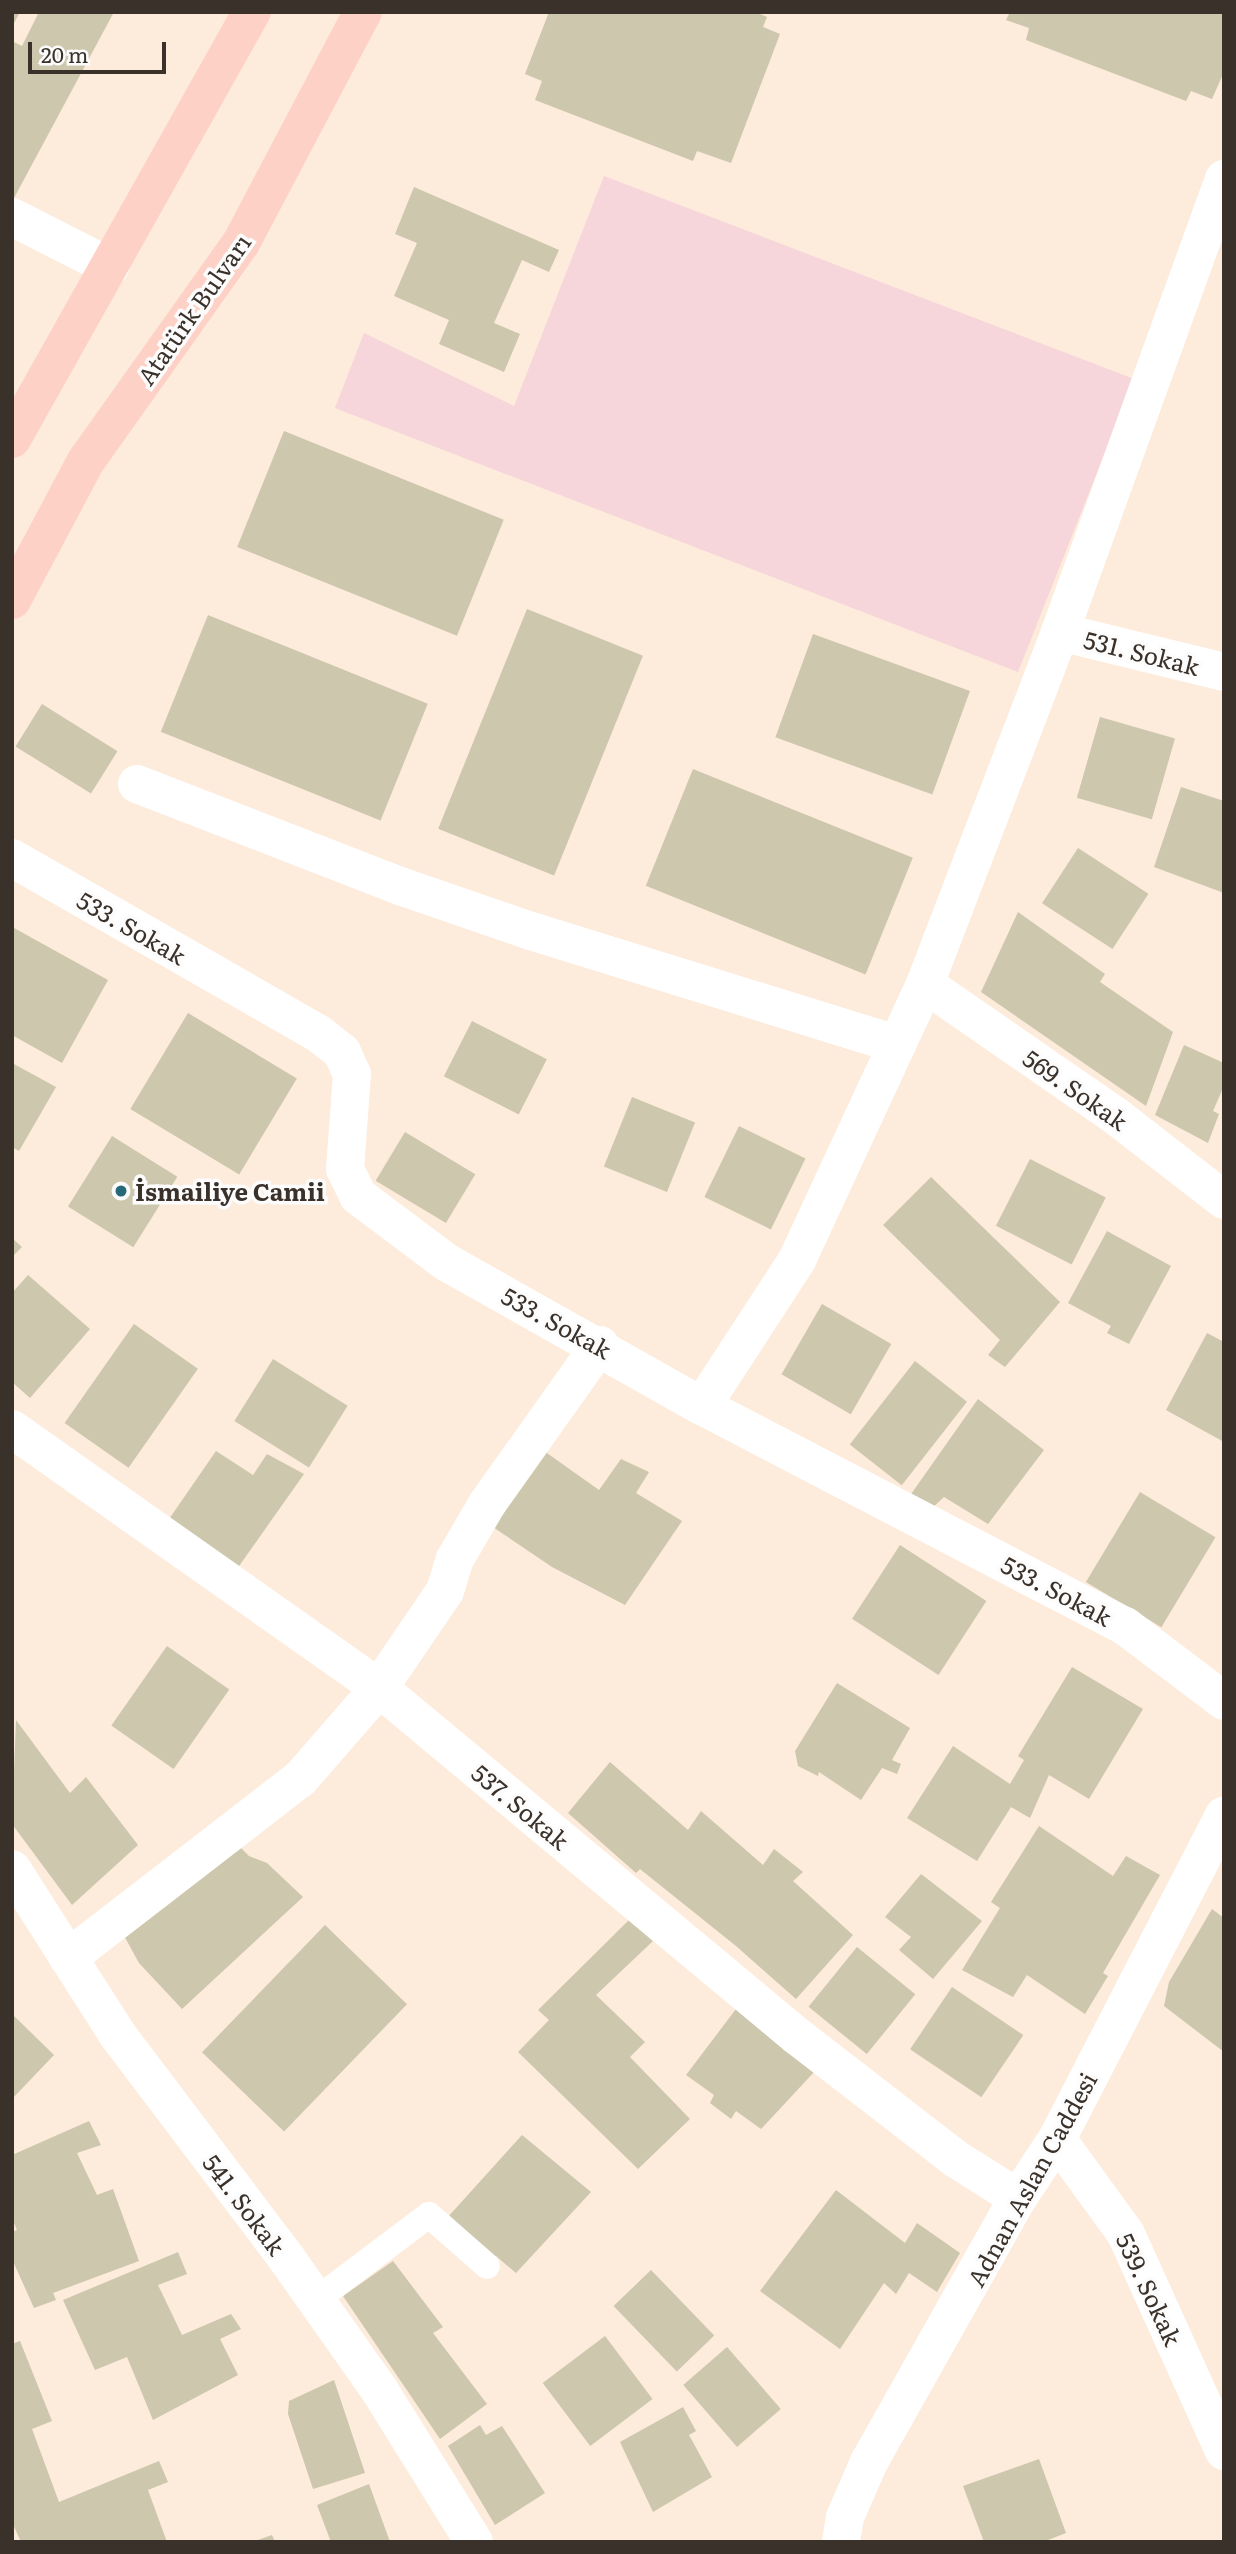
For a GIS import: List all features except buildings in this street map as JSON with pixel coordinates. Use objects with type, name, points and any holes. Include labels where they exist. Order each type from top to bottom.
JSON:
[{"type":"main road","points":[[12,439],[252,12]]},
{"type":"main road","name":"Atatürk Bulvarı","points":[[12,600],[86,461],[241,243],[363,12]]},
{"type":"street","points":[[702,1406],[797,1259],[925,984],[1060,632],[1224,179]]},
{"type":"street","points":[[12,217],[110,267]]},
{"type":"street","name":"531. Sokak","points":[[1060,632],[1224,672]]},
{"type":"street","points":[[137,784],[518,927],[897,1044]]},
{"type":"street","name":"533. Sokak","points":[[12,858],[319,1034],[342,1052],[352,1074],[345,1169],[358,1196],[446,1262],[600,1345],[702,1406],[1125,1626],[1224,1701]]},
{"type":"street","name":"569. Sokak","points":[[925,984],[1117,1117],[1224,1200]]},
{"type":"street","points":[[68,1958],[300,1779],[379,1688],[445,1591],[456,1559],[487,1504],[600,1345]]},
{"type":"street","name":"537. Sokak","points":[[12,1429],[379,1688],[797,2036],[956,2159],[1018,2197]]},
{"type":"street","name":"Adnan Aslan Caddesi","points":[[841,2542],[845,2517],[870,2462],[1018,2197],[1057,2139],[1223,1822]]},
{"type":"street","name":"541. Sokak","points":[[12,1869],[117,2034],[316,2300],[474,2542]]},
{"type":"street","name":"539. Sokak","points":[[1057,2139],[1126,2234],[1224,2451]]},
{"type":"lane","points":[[316,2300],[429,2215],[487,2266]]},
{"type":"shaded area","points":[[604,176],[1134,379],[1018,672],[335,408],[364,333],[514,406]]},
{"type":"place","name":"İsmailiye Camii","points":[[121,1191]]}]
